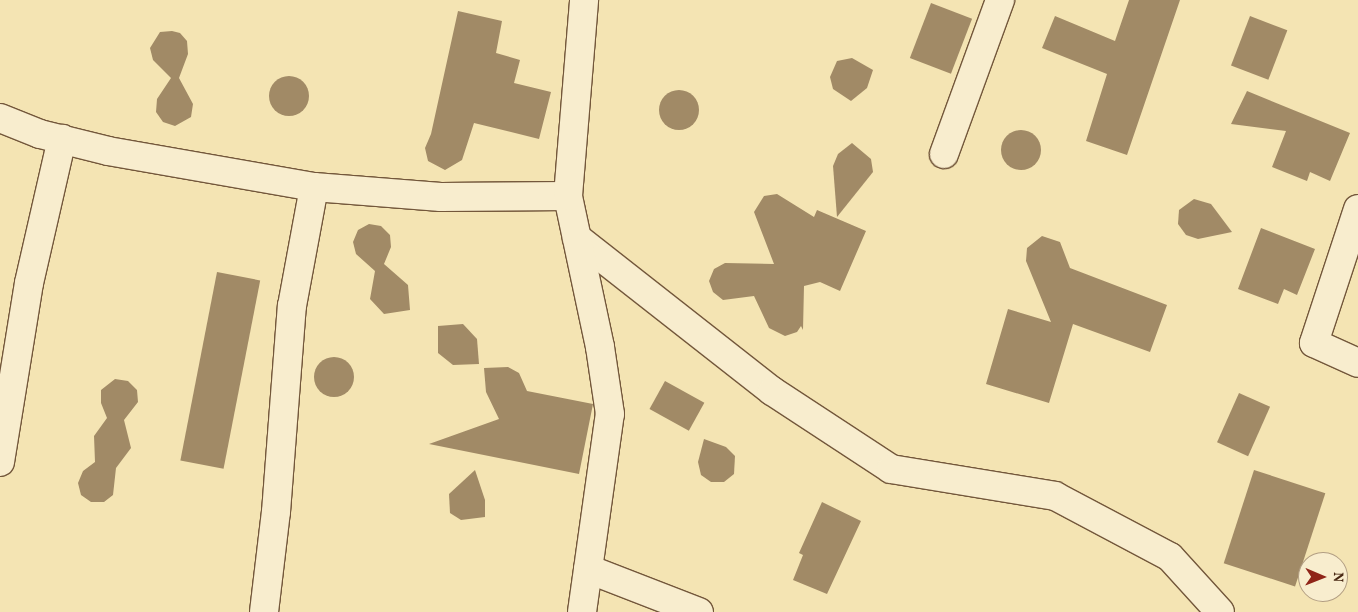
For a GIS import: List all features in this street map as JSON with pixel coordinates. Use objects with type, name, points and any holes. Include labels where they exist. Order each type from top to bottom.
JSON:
[{"type":"street","points":[[582,612],[610,414],[600,348],[568,196],[584,0]]},
{"type":"street","points":[[944,154],[1000,0]]},
{"type":"street","points":[[0,118],[62,139],[108,151],[314,187],[441,197],[568,196]]},
{"type":"street","points":[[0,462],[29,283],[62,139]]},
{"type":"street","points":[[264,612],[276,512],[292,306],[314,187]]},
{"type":"street","points":[[1358,209],[1314,343],[1358,363]]},
{"type":"street","points":[[577,238],[772,391],[891,469],[1054,496],[1170,557],[1220,612]]},
{"type":"street","points":[[588,569],[699,612]]},
{"type":"building","points":[[1129,0],[1180,0],[1127,155],[1086,141],[1107,74],[1042,48],[1055,16],[1115,41]]},
{"type":"building","points":[[931,3],[972,19],[951,74],[910,58]]},
{"type":"building","points":[[458,11],[502,21],[496,53],[520,60],[514,83],[551,92],[539,139],[474,123],[462,160],[445,170],[428,161],[425,148],[431,134]]},
{"type":"building","points":[[1250,16],[1287,30],[1268,80],[1231,65]]},
{"type":"building","points":[[172,31],[180,33],[187,41],[188,54],[179,78],[193,104],[191,117],[175,126],[163,122],[156,112],[157,99],[171,78],[153,60],[150,48],[160,32]]},
{"type":"building","points":[[852,58],[873,70],[867,88],[851,101],[833,89],[830,77],[837,61]]},
{"type":"building","points":[[289,76],[300,79],[306,85],[309,96],[306,107],[300,113],[289,116],[278,113],[272,107],[269,96],[272,85],[278,79]]},
{"type":"building","points":[[679,90],[690,93],[696,99],[699,110],[696,121],[690,127],[679,130],[668,127],[662,121],[659,110],[662,99],[668,93]]},
{"type":"building","points":[[1247,91],[1350,133],[1330,181],[1310,172],[1307,181],[1272,167],[1286,131],[1231,124]]},
{"type":"building","points":[[1017,130],[1025,130],[1032,133],[1038,139],[1041,150],[1038,161],[1032,167],[1025,170],[1017,170],[1010,167],[1004,161],[1001,154],[1001,146],[1004,139],[1010,133]]},
{"type":"building","points":[[852,143],[871,159],[873,172],[837,217],[833,166],[838,154]]},
{"type":"building","points":[[777,194],[814,217],[817,210],[866,231],[840,291],[820,282],[804,286],[803,330],[801,326],[797,332],[785,336],[769,328],[754,296],[723,300],[713,292],[709,281],[714,269],[725,263],[774,264],[754,212],[764,196]]},
{"type":"building","points":[[1194,199],[1211,204],[1232,232],[1198,239],[1186,235],[1178,224],[1179,210]]},
{"type":"building","points":[[369,224],[381,226],[390,235],[391,247],[384,264],[408,285],[410,310],[384,314],[370,299],[375,271],[356,254],[353,242],[358,230]]},
{"type":"building","points":[[1261,228],[1315,249],[1297,295],[1284,289],[1278,304],[1238,289]]},
{"type":"building","points":[[1042,236],[1060,242],[1070,268],[1167,305],[1150,352],[1073,324],[1049,403],[986,384],[1008,309],[1051,322],[1026,261],[1027,248]]},
{"type":"building","points":[[217,272],[260,280],[224,469],[180,460]]},
{"type":"building","points":[[463,324],[477,339],[479,364],[453,365],[438,353],[438,326]]},
{"type":"building","points":[[334,357],[345,360],[351,366],[354,377],[351,388],[345,394],[334,397],[323,394],[317,388],[314,377],[317,366],[323,360]]},
{"type":"building","points":[[508,367],[519,373],[527,391],[593,404],[579,474],[429,444],[499,419],[486,392],[484,368]]},
{"type":"building","points":[[115,379],[128,381],[137,390],[138,402],[124,420],[131,448],[116,468],[113,495],[104,502],[91,502],[81,495],[78,483],[83,471],[95,462],[94,436],[107,418],[101,403],[101,390]]},
{"type":"building","points":[[665,381],[704,403],[689,431],[649,409]]},
{"type":"building","points":[[1239,393],[1270,407],[1248,456],[1217,442]]},
{"type":"building","points":[[704,439],[726,447],[735,456],[734,474],[724,482],[711,482],[701,475],[698,462]]},
{"type":"building","points":[[475,470],[485,500],[485,517],[461,520],[450,513],[449,494]]},
{"type":"building","points":[[1254,470],[1325,493],[1306,552],[1298,552],[1298,577],[1295,586],[1224,563]]},
{"type":"building","points":[[822,502],[861,521],[827,594],[793,580],[803,555],[799,553]]}]
